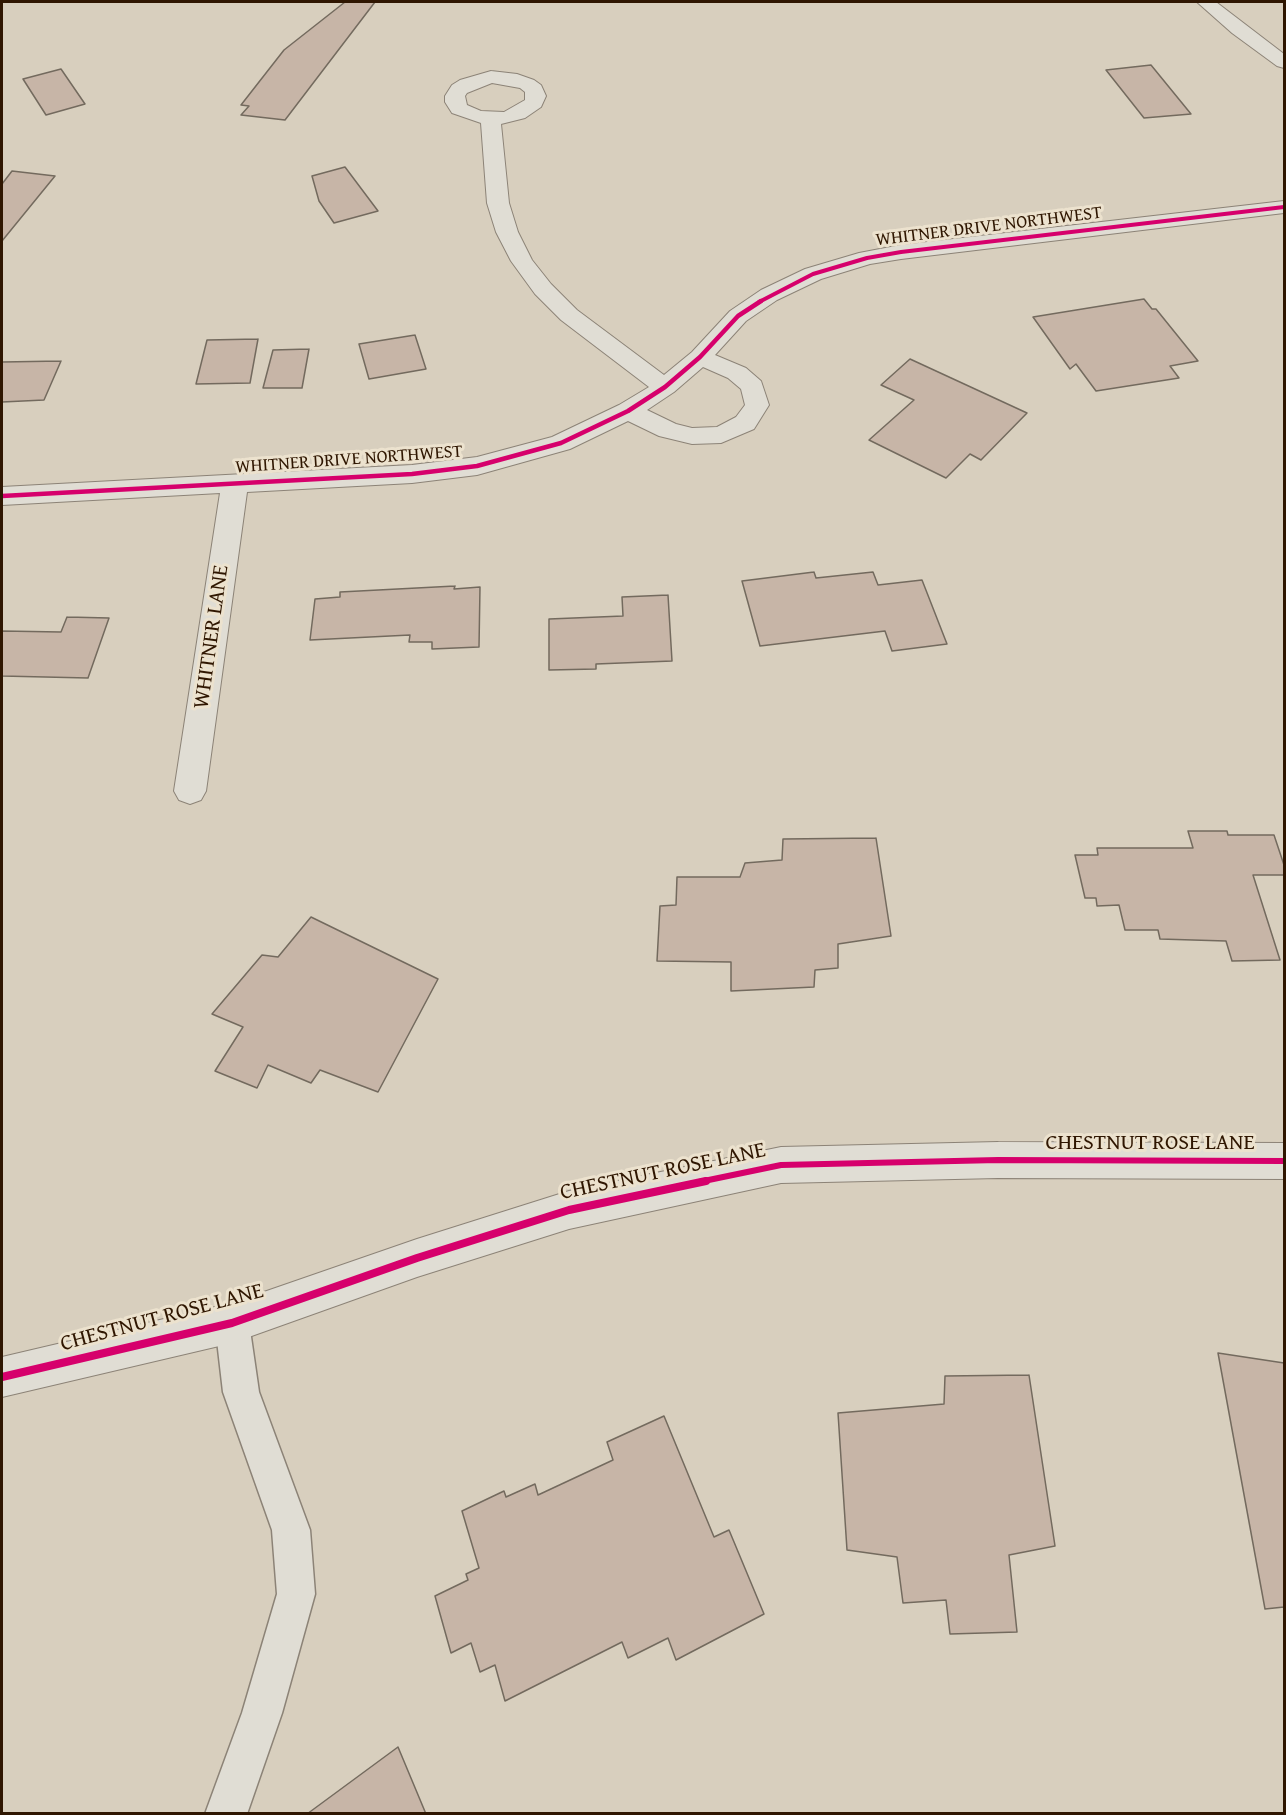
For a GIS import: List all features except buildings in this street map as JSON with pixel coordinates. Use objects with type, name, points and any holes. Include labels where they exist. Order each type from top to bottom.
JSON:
[{"type":"street","points":[[1206,2],[1238,29],[1284,62]]},
{"type":"street","points":[[491,119],[498,203],[507,232],[522,261],[543,289],[569,315],[665,387]]},
{"type":"street","name":"WHITNER DRIVE NORTHWEST","points":[[2,496],[412,474],[477,466],[561,443],[628,411],[665,387],[700,357],[738,316],[769,295],[813,274],[867,258],[1117,225],[1284,207]]},
{"type":"street","points":[[628,411],[668,430],[692,436],[721,435],[745,423],[757,405],[752,386],[737,373],[700,357]]},
{"type":"street","name":"WHITNER LANE","points":[[190,791],[235,483]]},
{"type":"street","name":"CHESTNUT ROSE LANE","points":[[2,1377],[232,1323],[417,1258],[569,1210],[782,1165],[998,1160],[1284,1161]]},
{"type":"lane","points":[[225,1814],[262,1713],[296,1594],[291,1530],[241,1392],[232,1323]]},
{"type":"cycle path","points":[[2,496],[412,474],[477,466],[561,443],[628,411],[665,387],[700,357],[738,316],[769,295],[813,274],[867,258],[901,252],[1284,207]]},
{"type":"cycle path","points":[[2,1377],[232,1323],[417,1258],[569,1210],[781,1165],[998,1160],[1284,1161]]}]
